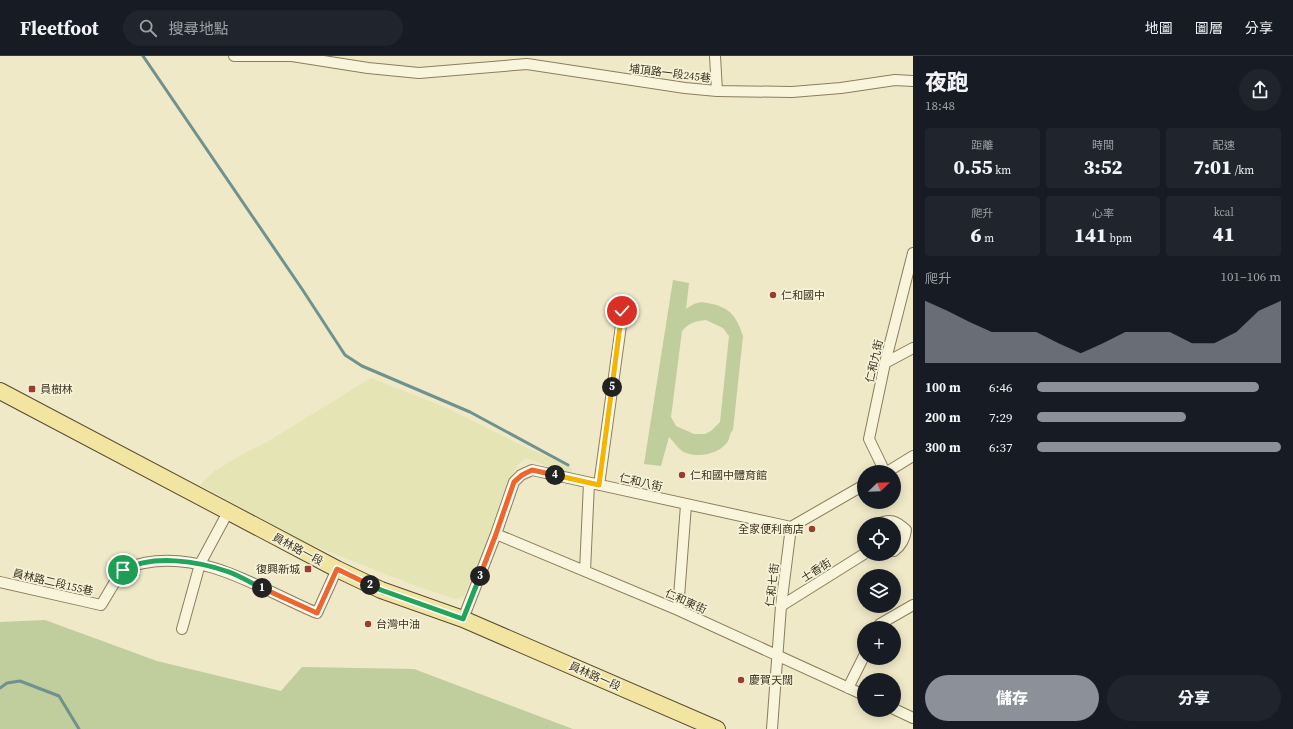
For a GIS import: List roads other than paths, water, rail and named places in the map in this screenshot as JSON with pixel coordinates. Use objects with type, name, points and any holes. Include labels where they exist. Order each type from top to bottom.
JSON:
[{"type":"main road","name":"員林路一段","points":[[0,391],[337,569],[381,590],[463,619],[717,729]]},
{"type":"street","name":"埔頂路一段245巷","points":[[234,56],[292,56],[419,73],[528,64],[685,88],[717,91],[792,92],[840,88],[895,80],[913,81]]},
{"type":"street","points":[[715,56],[717,91]]},
{"type":"street","name":"仁和九街","points":[[882,465],[869,440],[885,363],[913,253]]},
{"type":"street","points":[[599,485],[622,311]]},
{"type":"street","points":[[885,363],[913,348]]},
{"type":"street","points":[[898,465],[913,456]]},
{"type":"street","name":"仁和八街","points":[[463,619],[496,534],[514,482],[522,475],[532,470],[791,527]]},
{"type":"street","points":[[585,571],[589,483]]},
{"type":"street","points":[[791,527],[857,489]]},
{"type":"street","points":[[678,610],[686,505]]},
{"type":"street","points":[[182,629],[200,564],[228,512]]},
{"type":"street","name":"仁和七街","points":[[772,729],[781,606],[791,527]]},
{"type":"street","points":[[901,545],[909,528]]},
{"type":"street","name":"仁和東街","points":[[496,534],[678,610],[857,692]]},
{"type":"street","name":"士香街","points":[[781,606],[857,558]]},
{"type":"street","name":"員林路二段155巷","points":[[0,582],[101,605],[123,570],[130,566],[150,562],[182,562],[200,564]]},
{"type":"street","points":[[200,564],[229,572],[317,613],[337,569]]},
{"type":"street","points":[[885,621],[913,605]]},
{"type":"street","points":[[848,688],[860,665]]},
{"type":"street","points":[[901,712],[913,718]]},
{"type":"waterway","points":[[143,56],[302,289],[345,355],[362,366],[470,412],[568,465]]},
{"type":"waterway","points":[[0,688],[7,683],[20,681],[59,696],[79,729]]},
{"type":"place","name":"仁和國中","points":[[773,295]]},
{"type":"place","name":"員樹林","points":[[32,389]]},
{"type":"place","name":"仁和國中體育館","points":[[682,475]]},
{"type":"place","name":"全家便利商店","points":[[812,529]]},
{"type":"place","name":"復興新城","points":[[308,569]]},
{"type":"place","name":"台灣中油","points":[[368,624]]},
{"type":"place","name":"慶賀天闊","points":[[741,680]]}]
